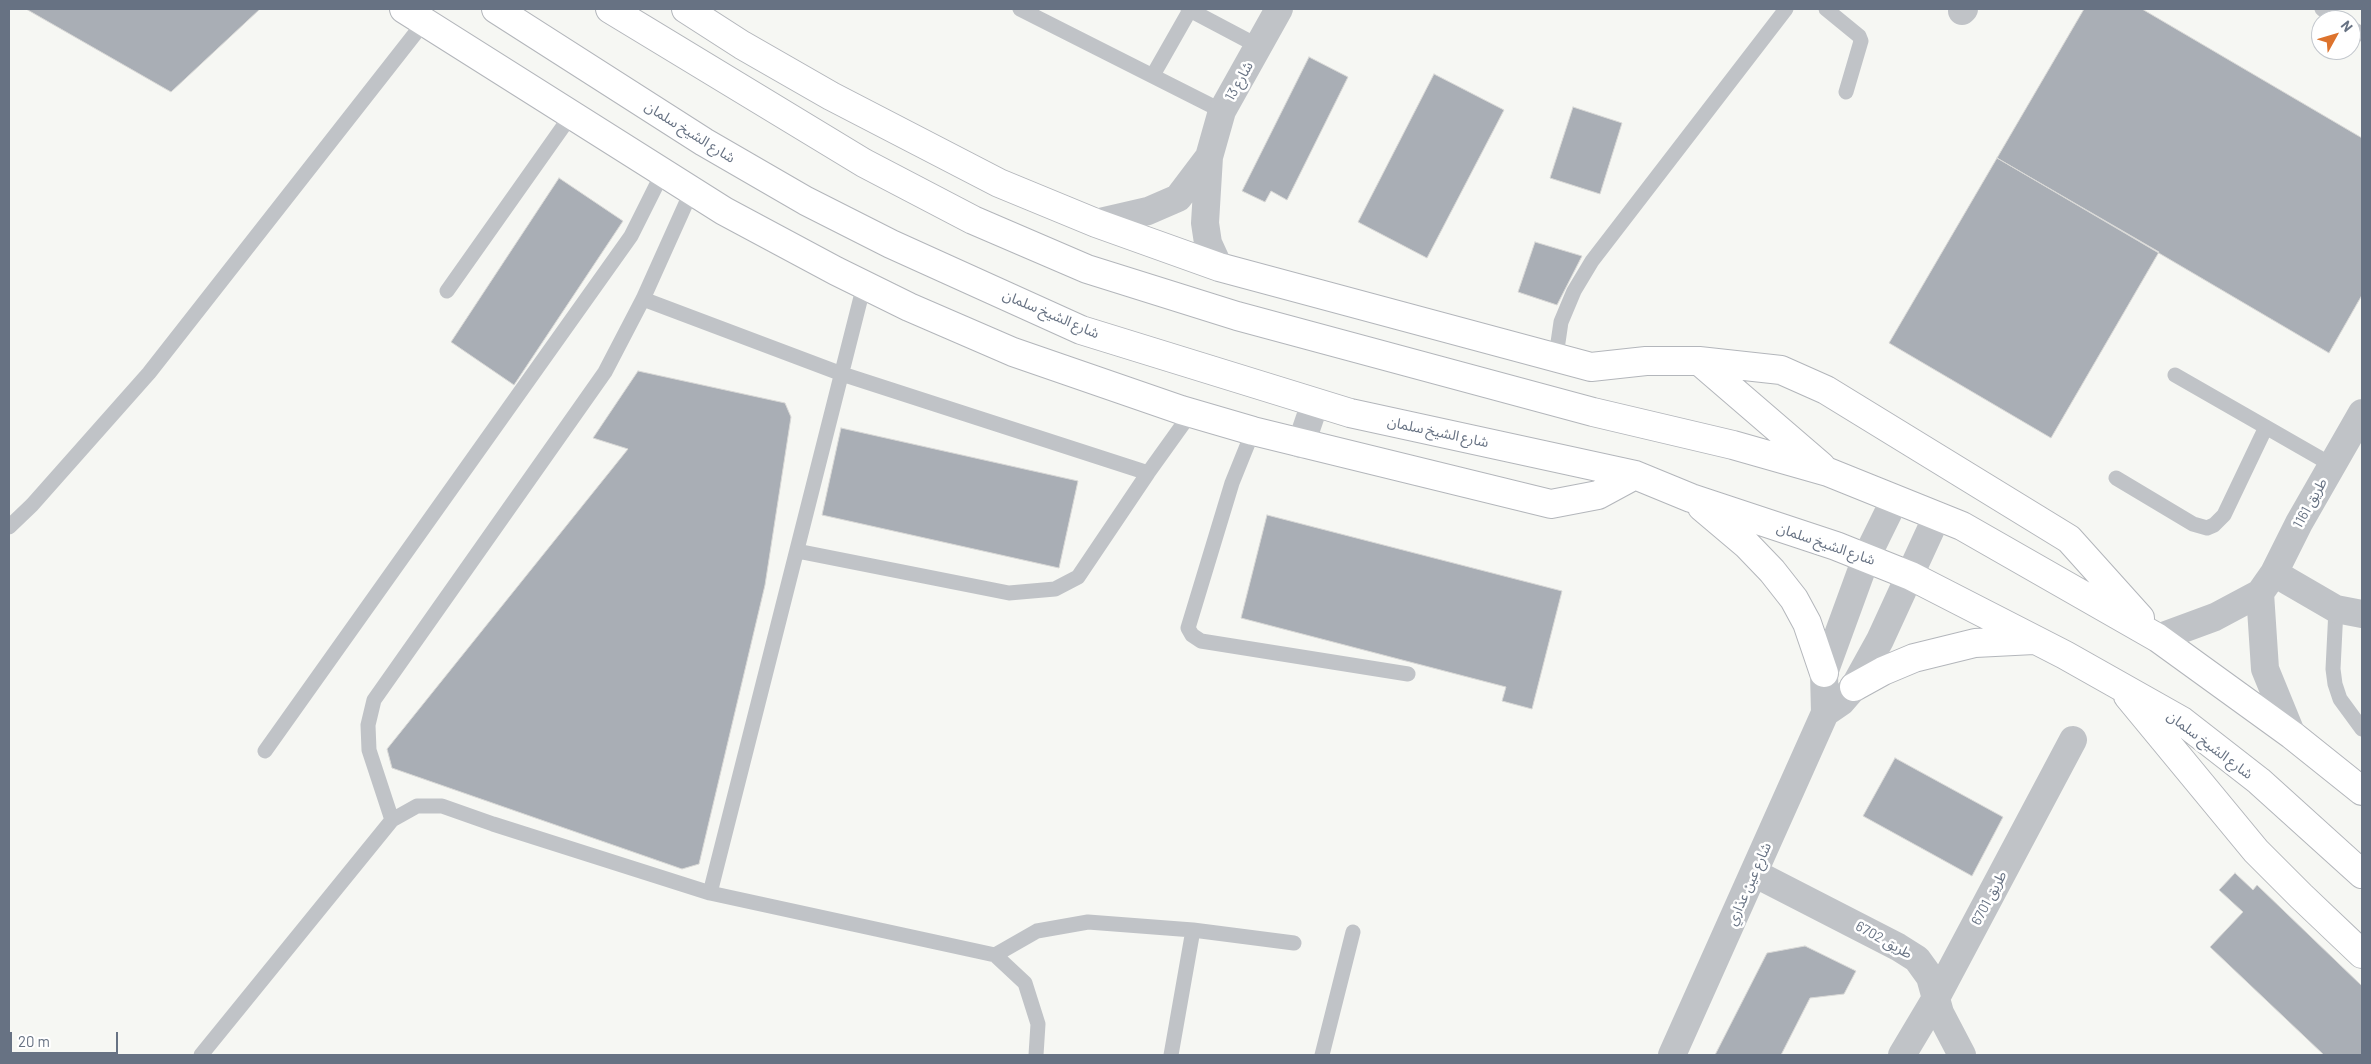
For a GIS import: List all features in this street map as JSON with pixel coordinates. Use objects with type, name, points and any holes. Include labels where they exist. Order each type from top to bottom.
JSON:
[{"type":"main road","name":"شارع الشيخ سلمان","points":[[496,9],[704,142],[806,201],[891,244],[1081,330],[1315,403],[1635,475],[1691,498],[1866,558],[1911,576],[2037,640],[2182,721],[2259,781],[2362,874]]},
{"type":"main road","points":[[610,9],[864,162],[973,220],[1087,269],[1237,316],[1593,412],[1733,445],[1828,472],[1937,516],[1981,536],[2158,638],[2292,735],[2362,791]]},
{"type":"main road","points":[[686,9],[742,45],[831,96],[998,183],[1096,223],[1219,267],[1556,356],[1591,367],[1646,361],[1699,361],[1781,370],[1826,390],[2069,539],[2158,638]]},
{"type":"main road","points":[[414,15],[724,211],[909,307],[1013,352],[1253,431],[1551,504],[1598,495],[1635,475]]},
{"type":"main road","points":[[1699,361],[1828,472]]},
{"type":"main road","points":[[1691,498],[1747,545],[1783,585],[1807,622],[1824,673]]},
{"type":"main road","points":[[1854,687],[1884,671],[1923,656],[1975,643],[2037,640]]},
{"type":"main road","points":[[2118,684],[2256,851],[2362,954]]},
{"type":"street","name":"شارع 13","points":[[1209,156],[1222,111],[1279,9]]},
{"type":"street","points":[[1096,223],[1148,211],[1178,198],[1209,156]]},
{"type":"street","points":[[1209,156],[1205,223],[1208,244],[1219,267]]},
{"type":"street","points":[[1302,444],[1315,403]]},
{"type":"street","name":"طريق 1161","points":[[2292,735],[2265,669],[2267,583],[2299,522],[2362,413]]},
{"type":"street","name":"شارع عين عذاري","points":[[1672,1055],[1825,713],[1824,673],[1866,558],[1895,498]]},
{"type":"street","name":"شارع عين عذاري","points":[[1825,713],[1841,702],[1854,687],[1911,576],[1937,516]]},
{"type":"street","points":[[2158,638],[2215,618],[2267,583],[2349,611]]},
{"type":"street","name":"طريق 6701","points":[[1902,1055],[1936,998],[2073,740]]},
{"type":"street","name":"طريق 6702","points":[[1754,873],[1898,947],[1917,959],[1930,977],[1947,1029],[1962,1055]]},
{"type":"lane","points":[[1020,9],[1222,111]]},
{"type":"lane","points":[[1153,75],[1189,9],[1258,46]]},
{"type":"lane","points":[[1556,356],[1561,322],[1574,291],[1592,261],[1786,9]]},
{"type":"lane","points":[[1826,9],[1859,36],[1860,41],[1846,92]]},
{"type":"lane","points":[[9,527],[32,505],[149,373],[414,15]]},
{"type":"lane","points":[[447,291],[572,114]]},
{"type":"lane","points":[[265,751],[631,236],[663,172]]},
{"type":"lane","points":[[392,820],[369,750],[368,725],[374,700],[605,372],[643,299],[692,190]]},
{"type":"lane","points":[[710,893],[864,285]]},
{"type":"lane","points":[[643,299],[842,374],[1148,473]]},
{"type":"lane","points":[[2175,375],[2332,465]]},
{"type":"lane","points":[[797,551],[1008,593],[1055,589],[1078,577],[1191,412]]},
{"type":"lane","points":[[2116,478],[2193,524],[2207,528],[2214,525],[2224,515],[2266,427]]},
{"type":"lane","points":[[1253,431],[1232,483],[1188,628],[1192,635],[1201,641],[1408,674]]},
{"type":"lane","points":[[2349,611],[2333,670],[2334,684],[2340,700],[2362,729]]},
{"type":"lane","points":[[201,1055],[392,820],[417,806],[442,806],[710,893],[995,954],[1025,983],[1038,1024],[1036,1055]]},
{"type":"lane","points":[[995,954],[1037,931],[1088,922],[1193,930],[1294,943]]},
{"type":"lane","points":[[1171,1055],[1193,930]]},
{"type":"lane","points":[[1322,1055],[1353,932]]},
{"type":"building","points":[[26,9],[260,9],[171,92]]},
{"type":"building","points":[[2084,9],[2142,9],[2362,138],[2362,295],[2329,353],[1997,158]]},
{"type":"building","points":[[1309,57],[1348,77],[1287,200],[1271,191],[1265,202],[1242,191]]},
{"type":"building","points":[[1434,74],[1504,110],[1427,258],[1358,222]]},
{"type":"building","points":[[1573,107],[1622,123],[1600,194],[1550,178]]},
{"type":"building","points":[[1997,158],[2159,252],[2051,438],[1889,343]]},
{"type":"building","points":[[559,178],[623,221],[514,385],[451,342]]},
{"type":"building","points":[[1535,242],[1582,256],[1557,305],[1518,292]]},
{"type":"building","points":[[638,371],[785,403],[791,417],[765,585],[699,864],[682,869],[392,768],[387,749],[628,449],[593,438]]},
{"type":"building","points":[[841,428],[1078,481],[1059,568],[822,515]]},
{"type":"building","points":[[1267,515],[1562,591],[1532,709],[1502,701],[1506,687],[1241,618]]},
{"type":"building","points":[[1895,758],[2003,817],[1972,876],[1863,816]]},
{"type":"building","points":[[2235,873],[2253,890],[2257,885],[2362,986],[2362,1055],[2324,1055],[2210,947],[2243,912],[2219,890]]},
{"type":"building","points":[[1805,946],[1856,971],[1844,994],[1810,998],[1781,1055],[1715,1055],[1767,953]]}]
